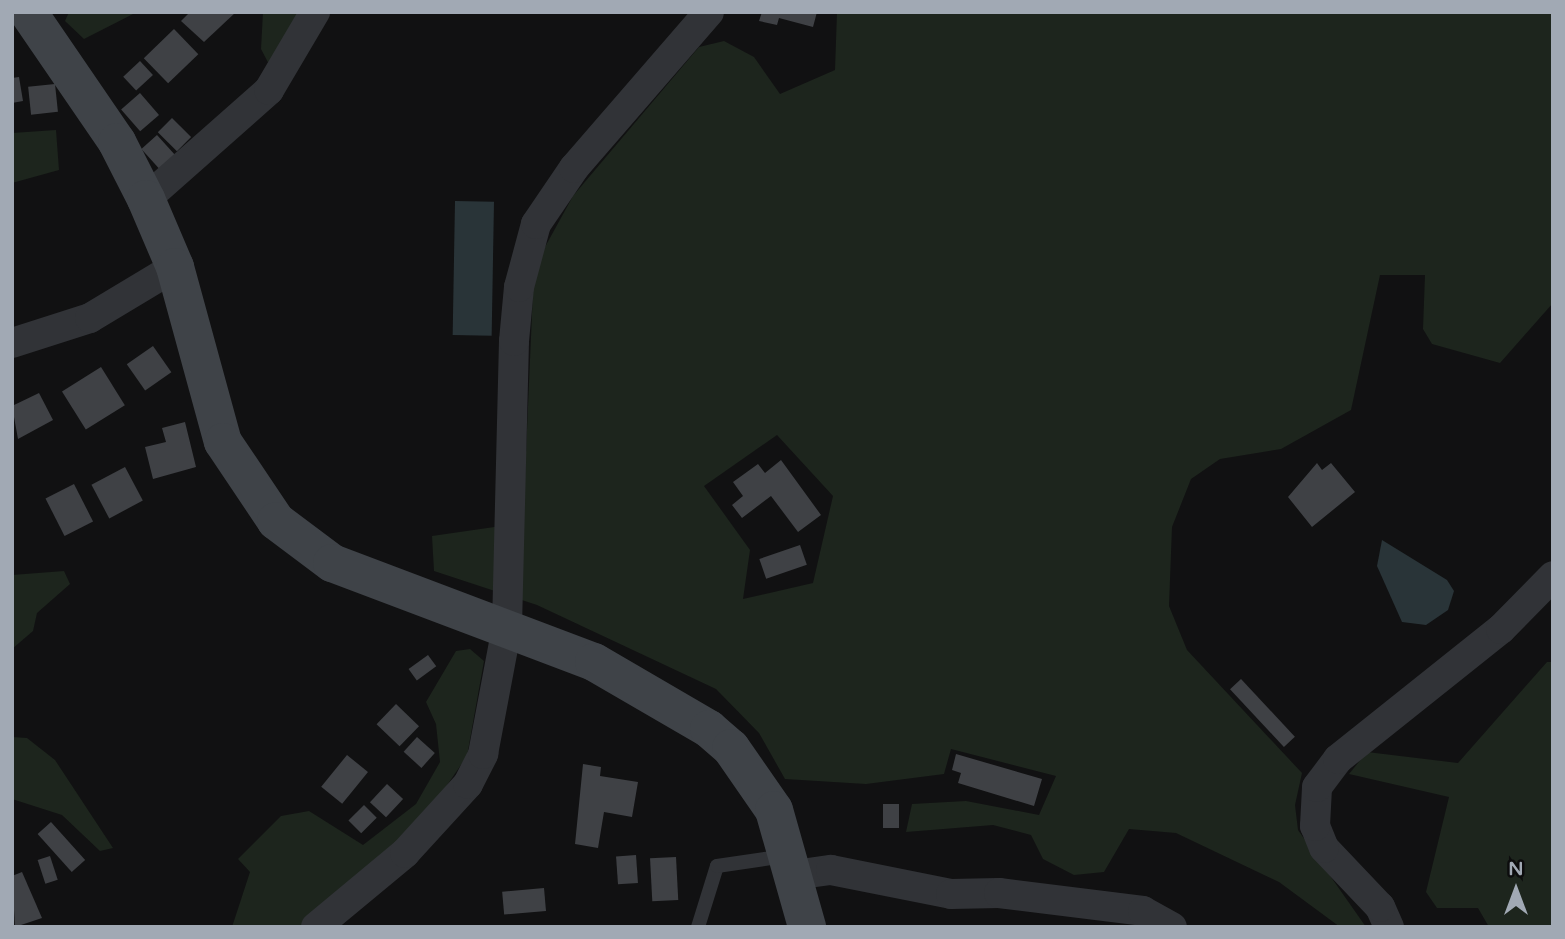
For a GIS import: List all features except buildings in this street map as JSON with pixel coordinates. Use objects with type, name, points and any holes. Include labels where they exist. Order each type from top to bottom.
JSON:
[{"type":"street","points":[[28,12],[117,142],[146,199],[175,267],[223,442],[276,521],[332,563],[508,627],[594,662],[709,729],[756,780],[790,865],[807,927]]},
{"type":"street","points":[[146,199],[269,90],[315,12]]},
{"type":"street","points":[[316,927],[405,853],[468,784],[490,728],[508,627],[514,341],[536,224],[574,168],[709,12]]},
{"type":"street","points":[[12,343],[90,318],[175,267]]},
{"type":"street","points":[[1389,927],[1380,907],[1324,848],[1315,827],[1317,787],[1338,759],[1501,629],[1553,576]]},
{"type":"street","points":[[790,865],[841,871],[951,894],[999,892],[1143,911],[1172,927]]},
{"type":"lane","points":[[698,927],[717,866],[790,865]]},
{"type":"shaded area","points":[[69,12],[137,12],[84,39],[65,21]]},
{"type":"shaded area","points":[[263,12],[301,12],[273,72],[261,49]]},
{"type":"shaded area","points":[[837,12],[1553,12],[1553,303],[1500,363],[1432,344],[1423,329],[1425,275],[1380,275],[1351,410],[1281,449],[1220,459],[1191,479],[1172,527],[1169,606],[1187,650],[1302,773],[1295,805],[1298,830],[1366,927],[1340,927],[1279,882],[1176,833],[1129,829],[1104,872],[1074,875],[1043,859],[1031,835],[993,825],[906,832],[912,804],[966,801],[1039,815],[1056,776],[951,749],[944,774],[866,784],[785,779],[759,733],[716,689],[537,605],[434,571],[432,536],[523,523],[534,267],[573,196],[699,47],[724,41],[754,57],[780,94],[835,70]],"holes":[[[777,435],[833,496],[813,583],[743,599],[750,550],[704,486]]]},
{"type":"shaded area","points":[[56,130],[59,170],[12,183],[12,133]]},
{"type":"shaded area","points":[[455,201],[494,202],[492,336],[453,335]]},
{"type":"shaded area","points":[[1382,540],[1447,580],[1454,591],[1448,610],[1426,625],[1402,622],[1377,566]]},
{"type":"shaded area","points":[[64,571],[70,584],[37,613],[33,631],[12,649],[12,575]]},
{"type":"shaded area","points":[[470,649],[484,661],[467,756],[411,838],[303,927],[232,927],[250,872],[238,859],[281,816],[309,811],[363,845],[416,804],[440,762],[436,724],[426,702],[456,651]]},
{"type":"shaded area","points":[[1547,662],[1553,662],[1553,927],[1489,927],[1478,908],[1437,908],[1426,892],[1449,797],[1349,774],[1367,752],[1458,763]]},
{"type":"shaded area","points":[[12,737],[27,738],[55,760],[113,848],[100,851],[62,815],[12,799]]}]
